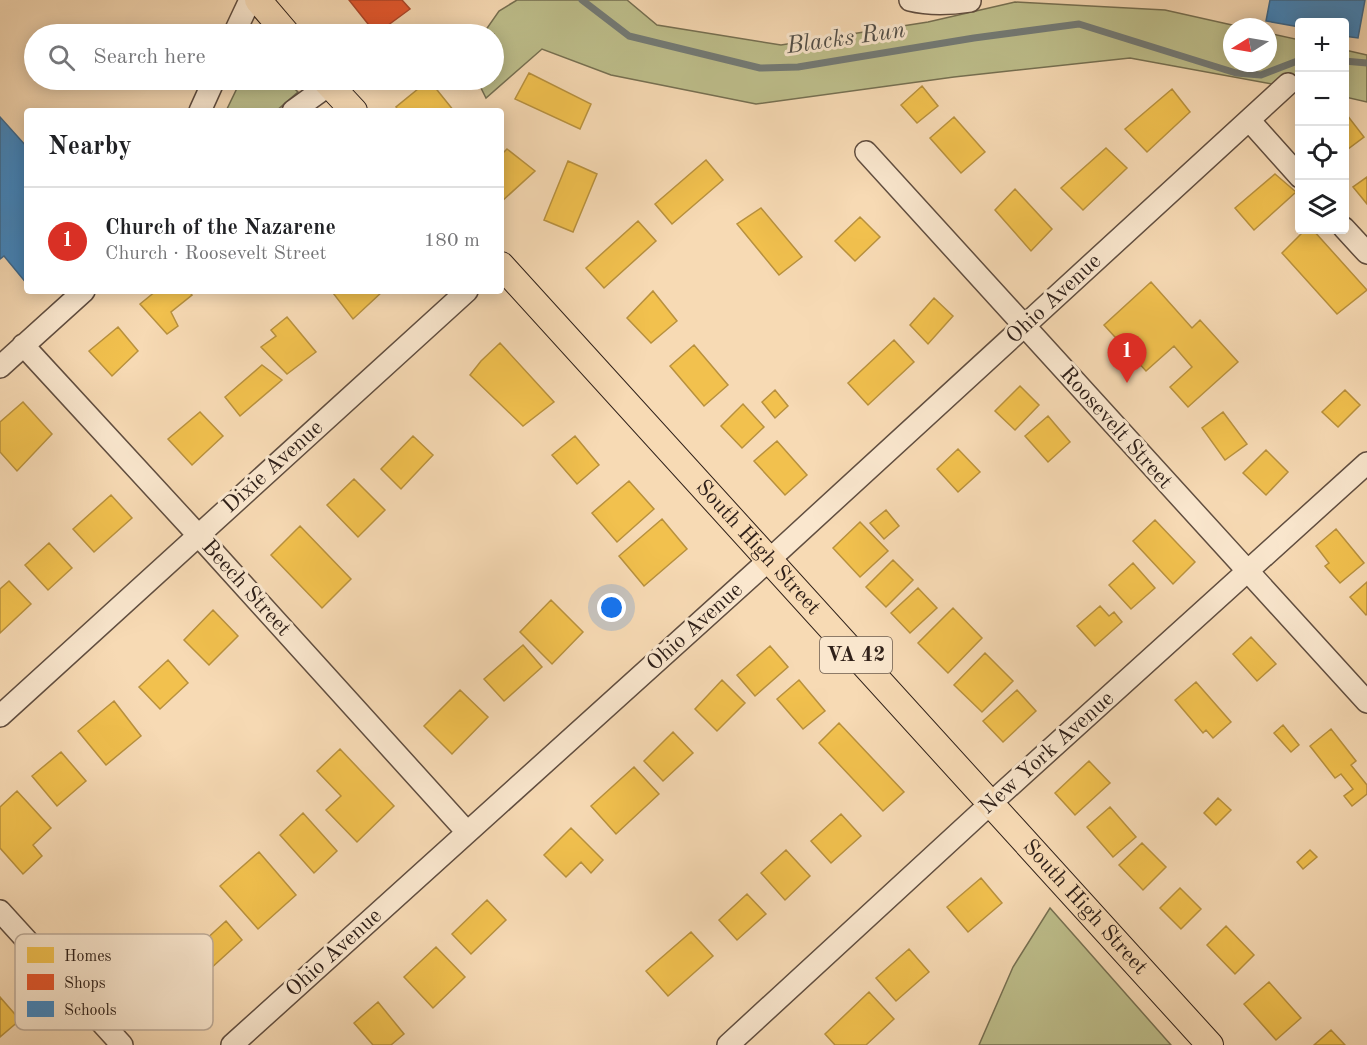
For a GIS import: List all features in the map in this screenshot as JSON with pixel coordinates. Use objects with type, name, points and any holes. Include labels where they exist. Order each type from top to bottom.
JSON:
[{"type":"main road","points":[[258,0],[278,24]]},
{"type":"main road","points":[[334,90],[351,108]]},
{"type":"main road","name":"South High Street","points":[[504,268],[1210,1045]]},
{"type":"street","points":[[239,24],[250,0]]},
{"type":"street","points":[[910,0],[944,4],[970,1]]},
{"type":"street","name":"Ohio Avenue","points":[[232,1045],[770,560],[1288,84]]},
{"type":"street","points":[[201,108],[209,90]]},
{"type":"street","points":[[297,108],[318,90]]},
{"type":"street","points":[[1249,120],[1295,172]]},
{"type":"street","name":"Roosevelt Street","points":[[866,152],[1367,702]]},
{"type":"street","points":[[1349,233],[1367,253]]},
{"type":"street","points":[[0,367],[81,294]]},
{"type":"street","name":"Dixie Avenue","points":[[0,716],[464,294]]},
{"type":"street","name":"Beech Street","points":[[23,345],[467,832]]},
{"type":"street","name":"New York Avenue","points":[[728,1045],[1367,463]]},
{"type":"street","points":[[0,911],[21,934]]},
{"type":"street","points":[[108,1030],[122,1045]]},
{"type":"green space","points":[[517,0],[627,0],[657,25],[781,45],[928,22],[1015,2],[1165,10],[1223,23],[1223,72],[1277,72],[1277,35],[1295,39],[1295,88],[1130,58],[954,77],[756,104],[611,75],[542,49],[504,82],[504,24],[490,24],[499,11]]},
{"type":"green space","points":[[1349,51],[1367,55],[1367,102],[1349,98]]},
{"type":"green space","points":[[236,90],[296,90],[298,92],[279,108],[227,108]]},
{"type":"green space","points":[[482,90],[495,90],[486,98]]},
{"type":"green space","points":[[1050,908],[1171,1045],[979,1045],[1013,967]]},
{"type":"building: Homes","points":[[529,73],[591,104],[580,129],[515,99]]},
{"type":"building: Homes","points":[[922,86],[938,106],[917,123],[901,105]]},
{"type":"building: Homes","points":[[1172,89],[1190,112],[1147,152],[1125,129]]},
{"type":"building: Homes","points":[[417,90],[437,90],[452,108],[397,108]]},
{"type":"building: Homes","points":[[954,117],[985,152],[961,173],[930,138]]},
{"type":"building: Homes","points":[[1349,118],[1364,137],[1349,148]]},
{"type":"building: Homes","points":[[1106,148],[1127,168],[1083,210],[1061,188]]},
{"type":"building: Homes","points":[[507,149],[535,171],[504,199],[504,152]]},
{"type":"building: Homes","points":[[706,160],[723,180],[672,224],[655,204]]},
{"type":"building: Homes","points":[[568,161],[597,174],[573,232],[544,220]]},
{"type":"building: Homes","points":[[1275,174],[1295,191],[1254,230],[1235,208]]},
{"type":"building: Homes","points":[[1367,177],[1367,204],[1353,187]]},
{"type":"building: Homes","points":[[1015,189],[1052,229],[1031,251],[995,210]]},
{"type":"building: Homes","points":[[761,208],[802,257],[779,275],[737,224]]},
{"type":"building: Homes","points":[[860,217],[880,237],[855,261],[835,241]]},
{"type":"building: Homes","points":[[638,221],[656,241],[604,288],[586,268]]},
{"type":"building: Homes","points":[[1301,234],[1317,234],[1367,290],[1337,314],[1282,253]]},
{"type":"building: Homes","points":[[1151,282],[1192,328],[1200,320],[1238,362],[1188,407],[1170,387],[1192,367],[1174,346],[1146,371],[1104,325]]},
{"type":"building: Homes","points":[[653,291],[677,321],[651,343],[627,318]]},
{"type":"building: Homes","points":[[152,294],[192,295],[171,312],[178,326],[167,334],[140,304]]},
{"type":"building: Homes","points":[[334,294],[380,294],[353,319]]},
{"type":"building: Homes","points":[[934,298],[953,316],[928,344],[910,325]]},
{"type":"building: Homes","points":[[287,317],[316,352],[287,374],[261,347],[276,336],[271,330]]},
{"type":"building: Homes","points":[[118,327],[138,351],[112,376],[89,351]]},
{"type":"building: Homes","points":[[894,340],[914,362],[868,405],[848,383]]},
{"type":"building: Homes","points":[[500,343],[554,402],[523,426],[470,375]]},
{"type":"building: Homes","points":[[694,345],[728,385],[704,406],[670,366]]},
{"type":"building: Homes","points":[[262,365],[282,380],[240,416],[225,397]]},
{"type":"building: Homes","points":[[1020,386],[1039,405],[1015,430],[995,411]]},
{"type":"building: Homes","points":[[775,390],[788,406],[775,418],[762,402]]},
{"type":"building: Homes","points":[[1345,390],[1360,405],[1338,427],[1322,412]]},
{"type":"building: Homes","points":[[23,402],[52,434],[17,471],[0,452],[0,422]]},
{"type":"building: Homes","points":[[743,404],[764,427],[742,448],[721,426]]},
{"type":"building: Homes","points":[[200,412],[223,436],[192,465],[168,439]]},
{"type":"building: Homes","points":[[1223,412],[1247,444],[1225,460],[1202,428]]},
{"type":"building: Homes","points":[[1048,416],[1070,442],[1048,462],[1025,436]]},
{"type":"building: Homes","points":[[413,436],[433,455],[401,489],[381,469]]},
{"type":"building: Homes","points":[[575,436],[599,465],[577,484],[552,455]]},
{"type":"building: Homes","points":[[777,441],[807,475],[785,495],[754,461]]},
{"type":"building: Homes","points":[[958,449],[980,472],[958,492],[937,469]]},
{"type":"building: Homes","points":[[1266,450],[1288,472],[1266,495],[1243,473]]},
{"type":"building: Homes","points":[[354,479],[385,510],[358,537],[327,505]]},
{"type":"building: Homes","points":[[629,481],[654,509],[617,542],[592,513]]},
{"type":"building: Homes","points":[[111,495],[132,518],[94,552],[73,529]]},
{"type":"building: Homes","points":[[886,510],[899,526],[884,539],[870,523]]},
{"type":"building: Homes","points":[[662,519],[687,549],[644,586],[619,556]]},
{"type":"building: Homes","points":[[1155,520],[1195,562],[1173,584],[1133,541]]},
{"type":"building: Homes","points":[[860,522],[888,551],[860,577],[833,548]]},
{"type":"building: Homes","points":[[300,526],[351,579],[322,608],[271,555]]},
{"type":"building: Homes","points":[[1336,529],[1364,563],[1340,583],[1325,566],[1329,563],[1316,546]]},
{"type":"building: Homes","points":[[49,543],[72,568],[48,590],[25,565]]},
{"type":"building: Homes","points":[[893,560],[913,580],[886,607],[866,587]]},
{"type":"building: Homes","points":[[1133,563],[1155,588],[1131,609],[1109,585]]},
{"type":"building: Homes","points":[[9,581],[31,604],[0,633],[0,589]]},
{"type":"building: Homes","points":[[1367,582],[1367,614],[1366,615],[1350,597]]},
{"type":"building: Homes","points":[[918,588],[937,608],[910,633],[891,613]]},
{"type":"building: Homes","points":[[551,600],[583,632],[552,664],[520,632]]},
{"type":"building: Homes","points":[[1100,606],[1109,616],[1114,612],[1122,622],[1095,646],[1077,626]]},
{"type":"building: Homes","points":[[953,608],[982,638],[948,673],[918,643]]},
{"type":"building: Homes","points":[[213,610],[238,636],[209,665],[184,640]]},
{"type":"building: Homes","points":[[1251,637],[1276,664],[1257,681],[1233,654]]},
{"type":"building: Homes","points":[[523,645],[542,667],[504,701],[484,679]]},
{"type":"building: Homes","points":[[770,646],[788,667],[755,696],[737,675]]},
{"type":"building: Homes","points":[[985,653],[1013,681],[982,712],[954,685]]},
{"type":"building: Homes","points":[[168,660],[188,683],[160,709],[139,687]]},
{"type":"building: Homes","points":[[722,680],[745,703],[717,731],[695,709]]},
{"type":"building: Homes","points":[[799,680],[825,711],[803,729],[777,699]]},
{"type":"building: Homes","points":[[1196,682],[1231,722],[1213,738],[1206,730],[1203,733],[1175,700]]},
{"type":"building: Homes","points":[[460,690],[488,717],[452,754],[424,726]]},
{"type":"building: Homes","points":[[1017,690],[1036,711],[1003,742],[983,721]]},
{"type":"building: Homes","points":[[114,701],[141,736],[106,765],[78,731]]},
{"type":"building: Homes","points":[[839,723],[904,792],[883,811],[819,743]]},
{"type":"building: Homes","points":[[1283,725],[1299,745],[1291,752],[1274,733]]},
{"type":"building: Homes","points":[[1331,729],[1356,761],[1351,765],[1367,785],[1367,794],[1352,806],[1344,796],[1353,789],[1341,774],[1335,778],[1310,746]]},
{"type":"building: Homes","points":[[673,732],[693,753],[663,781],[644,761]]},
{"type":"building: Homes","points":[[340,749],[394,806],[357,842],[326,810],[341,796],[317,771]]},
{"type":"building: Homes","points":[[61,752],[86,781],[57,806],[32,776]]},
{"type":"building: Homes","points":[[1089,761],[1110,783],[1075,815],[1055,793]]},
{"type":"building: Homes","points":[[634,767],[659,794],[616,834],[591,806]]},
{"type":"building: Homes","points":[[17,791],[51,828],[33,845],[42,856],[23,874],[0,848],[0,807]]},
{"type":"building: Homes","points":[[1218,798],[1231,810],[1216,825],[1204,813]]},
{"type":"building: Homes","points":[[1110,807],[1136,837],[1113,857],[1087,827]]},
{"type":"building: Homes","points":[[303,813],[337,851],[314,873],[280,835]]},
{"type":"building: Homes","points":[[841,814],[861,836],[831,863],[811,841]]},
{"type":"building: Homes","points":[[571,828],[603,860],[591,873],[581,862],[566,877],[544,855]]},
{"type":"building: Homes","points":[[1142,843],[1166,867],[1143,890],[1119,865]]},
{"type":"building: Homes","points":[[786,850],[810,876],[785,900],[761,873]]},
{"type":"building: Homes","points":[[1310,850],[1317,857],[1303,869],[1297,862]]},
{"type":"building: Homes","points":[[259,852],[296,895],[258,929],[220,886]]},
{"type":"building: Homes","points":[[981,878],[1002,903],[968,932],[947,907]]},
{"type":"building: Homes","points":[[1180,888],[1201,909],[1181,929],[1160,908]]},
{"type":"building: Homes","points":[[747,894],[766,914],[737,940],[719,920]]},
{"type":"building: Homes","points":[[487,900],[506,920],[471,954],[452,934]]},
{"type":"building: Homes","points":[[226,921],[242,940],[213,966],[213,934]]},
{"type":"building: Homes","points":[[1226,926],[1254,955],[1235,974],[1207,945]]},
{"type":"building: Homes","points":[[691,932],[713,956],[668,996],[646,971]]},
{"type":"building: Homes","points":[[436,947],[465,977],[433,1008],[404,977]]},
{"type":"building: Homes","points":[[909,949],[929,972],[896,1001],[876,978]]},
{"type":"building: Homes","points":[[1269,982],[1301,1018],[1276,1040],[1244,1004]]},
{"type":"building: Homes","points":[[869,992],[894,1019],[866,1045],[835,1045],[825,1034]]},
{"type":"building: Homes","points":[[0,997],[15,1014],[15,1024],[0,1037]]},
{"type":"building: Homes","points":[[378,1002],[404,1034],[391,1045],[373,1045],[354,1023]]},
{"type":"building: Homes","points":[[1331,1030],[1345,1045],[1314,1045]]},
{"type":"building: Shops","points":[[349,0],[402,0],[410,9],[390,24],[368,24]]},
{"type":"building: Schools","points":[[1270,0],[1365,0],[1358,38],[1349,37],[1349,18],[1295,18],[1295,26],[1277,23],[1277,18],[1267,18]]},
{"type":"building: Schools","points":[[0,117],[24,144],[24,280],[4,256],[0,259]]},
{"type":"waterway","name":"Blacks Run","points":[[582,0],[629,36],[760,68],[798,67],[974,38],[1079,24],[1236,73],[1261,75],[1295,62]]},
{"type":"waterway","name":"Blacks Run","points":[[1349,61],[1367,63]]},
{"type":"place","name":"Church of the Nazarene","points":[[1127,383]]}]
